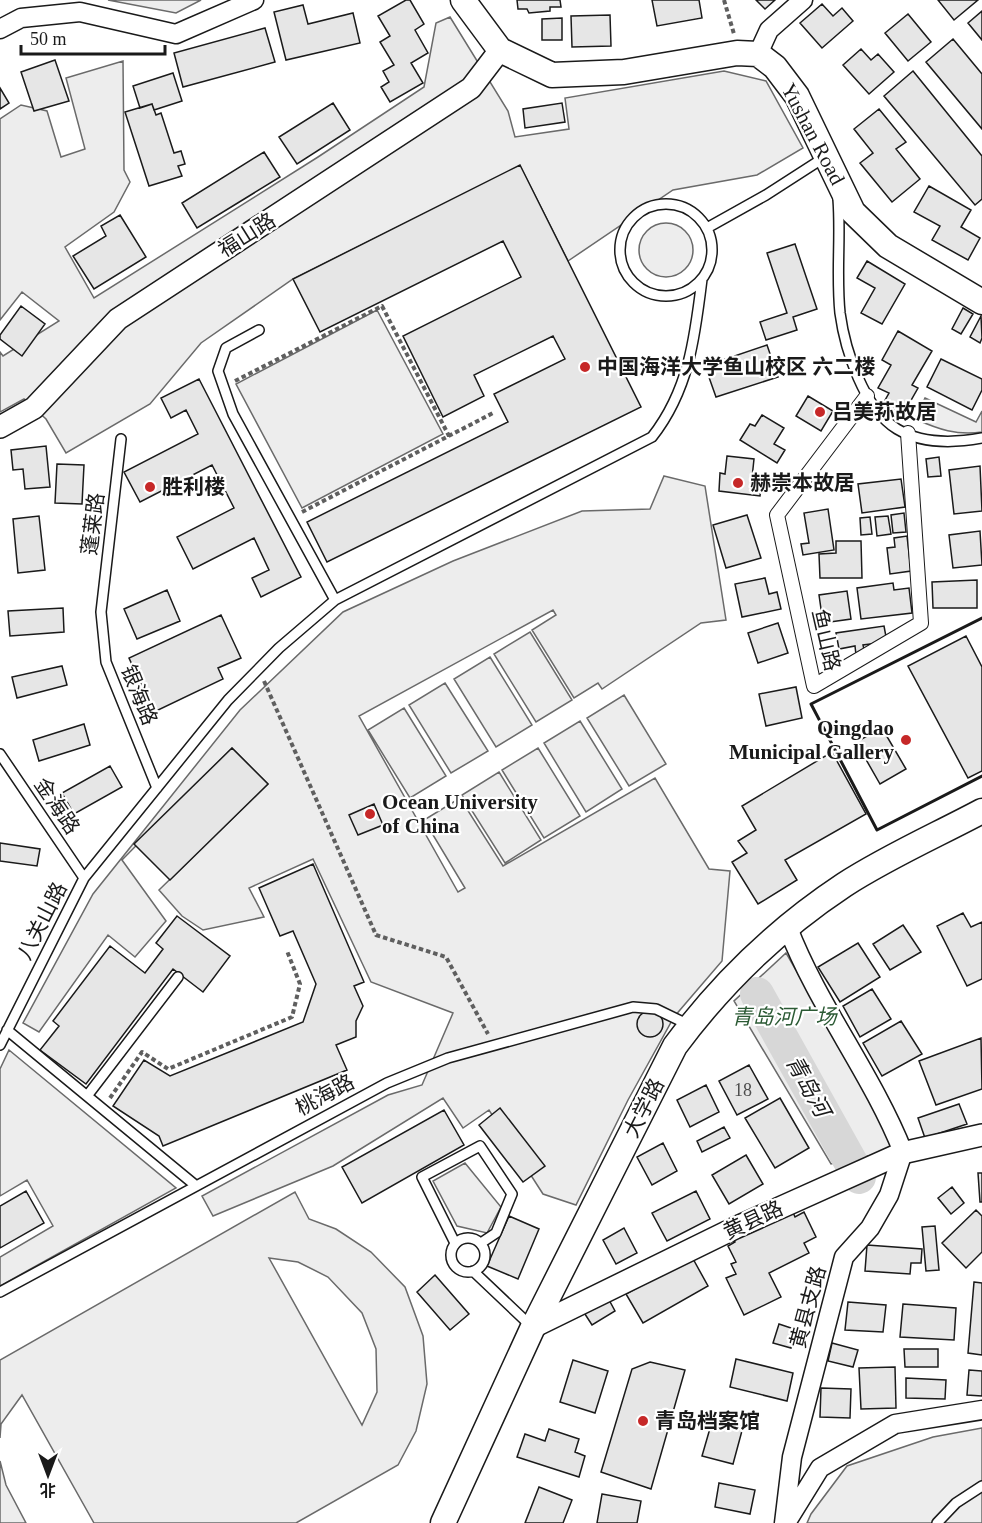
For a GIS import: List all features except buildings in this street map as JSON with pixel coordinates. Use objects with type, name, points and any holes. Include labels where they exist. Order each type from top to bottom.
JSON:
[{"type":"main road","points":[[463,0],[500,50],[552,75],[624,72],[737,53],[758,54]]},
{"type":"main road","name":"Yushan Road","points":[[758,54],[774,67],[796,96],[853,212],[888,246],[982,302]]},
{"type":"main road","name":"大学路","points":[[443,1523],[533,1327],[675,1046],[690,1026],[723,986],[788,928],[845,885],[982,811]]},
{"type":"street","points":[[0,29],[21,18],[80,12],[176,34],[254,0]]},
{"type":"street","points":[[758,54],[769,30],[803,0]]},
{"type":"street","name":"福山路","points":[[0,427],[34,408],[118,319],[471,88],[500,50]]},
{"type":"street","name":"鱼山路","points":[[867,396],[777,515],[814,686],[921,623],[908,433]]},
{"type":"street","points":[[788,928],[801,962],[887,1112],[903,1152]]},
{"type":"street","name":"黄县路","points":[[533,1327],[735,1228],[903,1152],[982,1136]]},
{"type":"street","name":"黄县支路","points":[[785,1523],[792,1457],[844,1257],[870,1228],[889,1195],[903,1152]]},
{"type":"street","points":[[785,1523],[820,1468],[894,1424],[982,1410]]},
{"type":"lane","points":[[707,228],[766,195],[831,166],[840,218],[840,313],[853,364],[867,396],[897,429],[941,442],[982,438]]},
{"type":"lane","points":[[669,204],[684,208],[698,216],[707,228],[712,255],[702,279],[690,289],[675,295],[660,295],[645,290],[633,281],[624,268],[621,245],[629,223],[640,212],[654,206],[669,204]]},
{"type":"lane","name":"八关山路","points":[[0,1045],[84,878],[228,700],[258,669],[335,600],[652,437],[668,416],[694,346],[702,279]]},
{"type":"lane","points":[[259,330],[226,348],[218,371],[233,414],[335,600]]},
{"type":"lane","name":"蓬莱路","points":[[101,612],[121,439]]},
{"type":"lane","name":"银海路","points":[[101,612],[106,662],[157,788]]},
{"type":"lane","name":"金海路","points":[[0,754],[84,878]]},
{"type":"lane","points":[[87,1096],[178,977]]},
{"type":"lane","name":"桃海路","points":[[0,1292],[387,1083],[448,1058],[633,1008],[656,1009],[690,1026]]},
{"type":"lane","points":[[7,1030],[195,1185]]},
{"type":"lane","points":[[455,1243],[422,1177],[480,1146],[513,1194],[496,1233],[481,1243]]},
{"type":"lane","points":[[481,1243],[465,1238],[455,1243],[451,1253],[453,1264],[462,1270],[472,1271],[533,1327]]},
{"type":"lane","points":[[472,1271],[485,1259],[481,1243]]},
{"type":"lane","points":[[937,1523],[956,1503],[982,1486]]},
{"type":"path","points":[[724,0],[733,26]]},
{"type":"path","points":[[224,387],[382,306],[449,436]]},
{"type":"path","points":[[290,518],[495,412]]},
{"type":"path","points":[[258,669],[376,935],[446,957],[494,1046]]},
{"type":"path","points":[[102,1109],[142,1052],[168,1069],[292,1017],[300,984],[287,951]]},
{"type":"green space","points":[[108,0],[201,0],[176,13]]},
{"type":"green space","points":[[450,17],[508,111],[515,137],[569,129],[565,98],[724,71],[766,81],[803,148],[757,175],[673,190],[568,261],[520,166],[293,279],[201,343],[150,404],[66,453],[46,419],[24,399],[0,412],[0,352],[3,356],[59,321],[22,292],[0,320],[0,119],[21,105],[47,111],[61,157],[85,149],[66,78],[123,61],[124,170],[130,182],[114,212],[65,247],[94,298],[318,157],[424,87],[436,23]]},
{"type":"green space","points":[[661,223],[671,223],[681,227],[689,235],[693,250],[689,265],[681,273],[671,277],[661,277],[651,273],[643,265],[639,255],[639,245],[643,235],[651,227]]},
{"type":"green space","points":[[377,310],[443,434],[302,508],[236,384]]},
{"type":"green space","points":[[925,398],[976,422],[982,411],[982,432],[948,431],[915,419]]},
{"type":"green space","points":[[664,476],[705,486],[726,620],[701,623],[602,689],[598,683],[574,698],[532,630],[556,615],[553,610],[359,716],[458,892],[465,888],[424,820],[460,798],[503,866],[655,778],[709,869],[730,871],[722,961],[674,1017],[628,1100],[576,1205],[543,1194],[489,1110],[463,1128],[443,1098],[333,1166],[213,1216],[202,1196],[388,1095],[422,1085],[453,1013],[371,982],[313,859],[249,888],[264,917],[203,930],[182,916],[159,890],[268,784],[232,748],[122,860],[166,921],[135,957],[108,935],[39,1032],[23,1023],[93,894],[240,710],[343,612],[453,561],[582,511],[650,509]]},
{"type":"green space","points":[[530,632],[572,700],[536,722],[494,654]]},
{"type":"green space","points":[[490,657],[532,725],[496,747],[454,679]]},
{"type":"green space","points":[[445,683],[488,751],[451,773],[409,705]]},
{"type":"green space","points":[[624,695],[666,764],[629,786],[587,718]]},
{"type":"green space","points":[[404,708],[446,776],[410,798],[368,730]]},
{"type":"green space","points":[[580,721],[622,789],[586,812],[544,743]]},
{"type":"green space","points":[[538,748],[580,816],[544,838],[502,770]]},
{"type":"green space","points":[[499,772],[541,840],[505,863],[462,795]]},
{"type":"green space","name":"青岛河广场","points":[[786,953],[879,1115],[896,1150],[831,1164],[734,1001]]},
{"type":"green space","points":[[9,1050],[176,1188],[0,1286],[0,1257],[53,1226],[27,1180],[0,1196],[0,1069]]},
{"type":"green space","points":[[465,1163],[501,1207],[487,1233],[457,1226],[433,1181]]},
{"type":"green space","points":[[295,1192],[309,1219],[336,1229],[371,1252],[405,1287],[423,1336],[427,1384],[416,1431],[398,1465],[296,1523],[94,1523],[22,1395],[1,1424],[0,1438],[0,1360]],"holes":[[[269,1258],[298,1262],[328,1277],[362,1313],[376,1349],[377,1392],[362,1425]]]},
{"type":"green space","points":[[982,1428],[982,1523],[807,1523],[811,1514],[847,1466],[933,1437]]},
{"type":"green space","points":[[0,1461],[6,1485],[26,1523],[0,1523]]},
{"type":"waterway","name":"青岛河","points":[[757,994],[859,1177]]},
{"type":"wall","points":[[982,618],[811,704],[877,830],[982,776]]},
{"type":"place","name":"中国海洋大学鱼山校区 六二楼","points":[[585,367]]},
{"type":"place","name":"吕美荪故居","points":[[820,412]]},
{"type":"place","name":"赫崇本故居","points":[[738,483]]},
{"type":"place","name":"胜利楼","points":[[150,487]]},
{"type":"place","name":"Qingdao Municipal Gallery","points":[[906,740]]},
{"type":"place","name":"Ocean University of China","points":[[370,814]]},
{"type":"place","name":"青岛档案馆","points":[[643,1421]]}]
